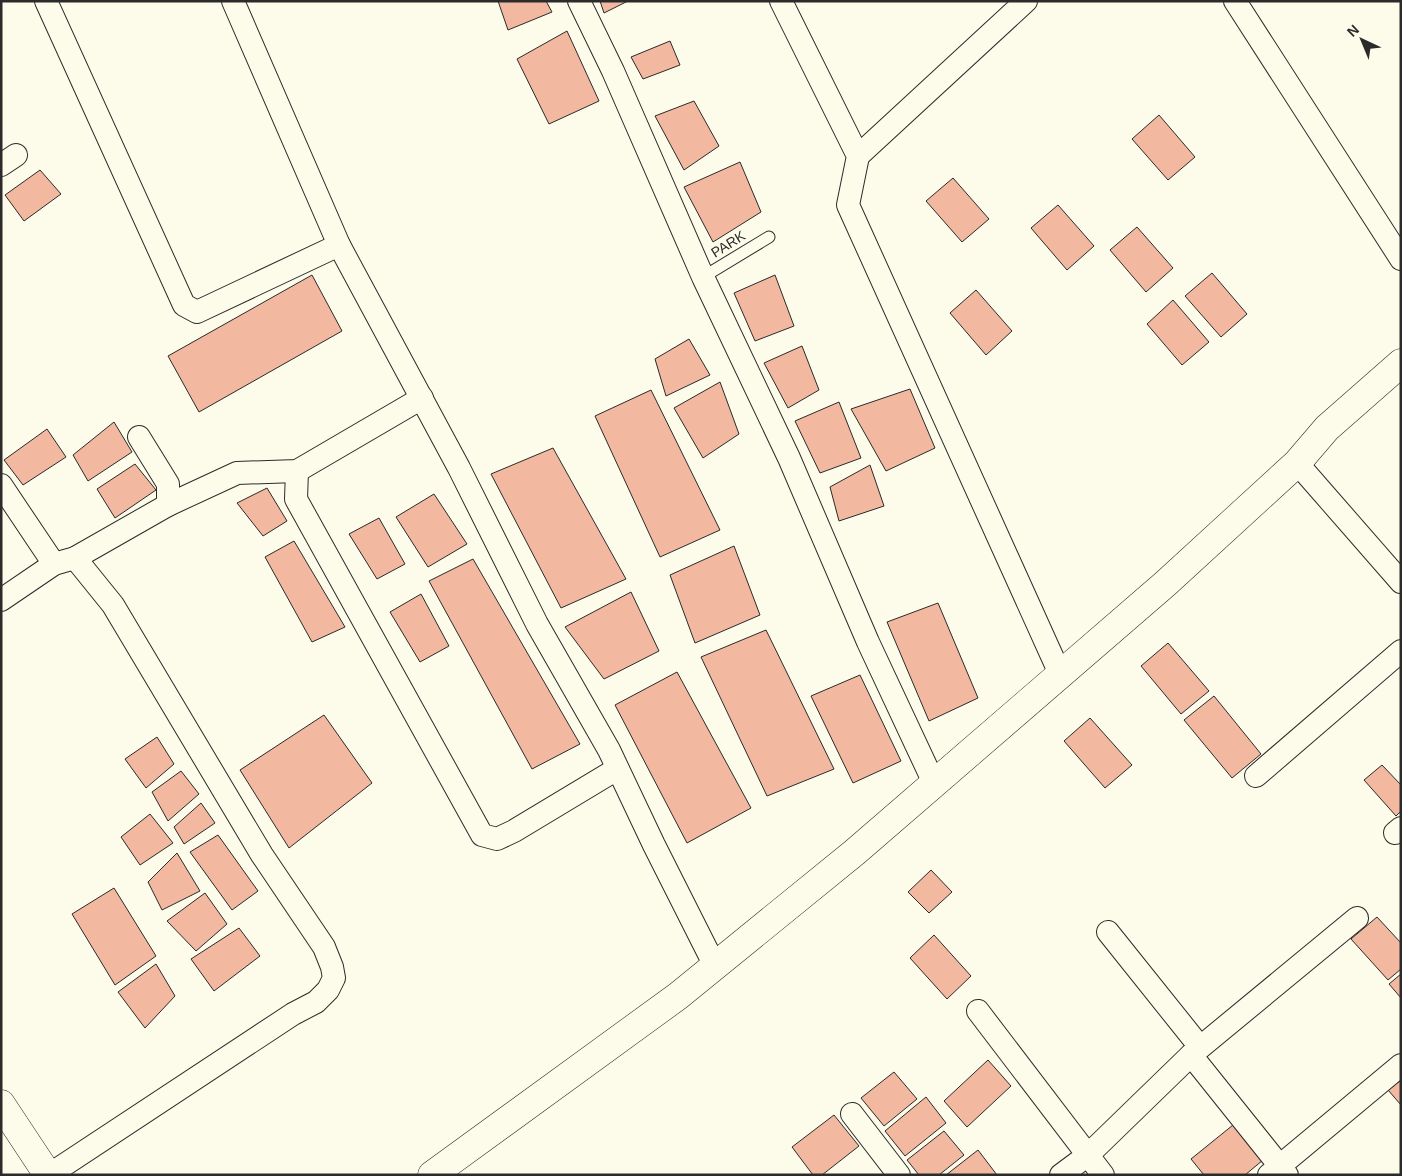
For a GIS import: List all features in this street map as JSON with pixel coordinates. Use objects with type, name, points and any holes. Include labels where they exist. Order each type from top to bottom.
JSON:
[{"type":"street","points":[[46,1],[184,305],[197,312],[339,246]]},
{"type":"street","points":[[233,1],[339,246],[459,468],[537,624],[618,769],[715,966]]},
{"type":"street","points":[[580,1],[613,71],[703,277],[789,458],[868,642],[934,783]]},
{"type":"street","points":[[781,1],[858,156]]},
{"type":"street","points":[[1026,1],[858,156],[848,204],[1060,676]]},
{"type":"street","points":[[1235,1],[1401,259]]},
{"type":"street","points":[[432,1175],[678,996],[855,852],[1165,584],[1297,462],[1327,428],[1401,363]]},
{"type":"street","points":[[1,600],[64,561],[168,505],[237,473],[297,471],[422,398]]},
{"type":"street","points":[[139,437],[168,484],[168,505]]},
{"type":"street","points":[[1297,462],[1401,582]]},
{"type":"street","points":[[297,471],[296,499],[482,835],[497,838],[514,831],[618,769]]},
{"type":"street","points":[[1,485],[64,561],[113,605],[257,846],[324,947],[334,978],[328,990],[316,1002],[286,1019],[49,1175],[1,1104]]},
{"type":"street","points":[[1256,776],[1401,650]]},
{"type":"street","points":[[1061,1175],[1088,1155],[1196,1051],[1357,918]]},
{"type":"street","points":[[1108,932],[1196,1051],[1279,1172],[1401,1065]]},
{"type":"street","points":[[978,1011],[1103,1175]]},
{"type":"street","points":[[852,1114],[899,1175]]},
{"type":"lane","name":"PARK","points":[[703,277],[769,236]]},
{"type":"building","points":[[498,1],[546,1],[552,12],[508,30]]},
{"type":"building","points":[[600,1],[628,1],[604,13]]},
{"type":"building","points":[[567,31],[599,101],[549,124],[517,59]]},
{"type":"building","points":[[670,41],[680,65],[643,79],[631,57]]},
{"type":"building","points":[[694,101],[719,146],[684,170],[655,116]]},
{"type":"building","points":[[1159,115],[1195,157],[1168,180],[1132,139]]},
{"type":"building","points":[[740,162],[761,212],[713,242],[684,187]]},
{"type":"building","points":[[40,170],[61,194],[24,221],[5,195]]},
{"type":"building","points":[[953,178],[989,219],[962,242],[926,201]]},
{"type":"building","points":[[1058,205],[1094,246],[1067,270],[1031,228]]},
{"type":"building","points":[[1137,227],[1173,268],[1146,292],[1110,250]]},
{"type":"building","points":[[1212,273],[1247,314],[1221,337],[1185,296]]},
{"type":"building","points":[[312,275],[342,331],[199,412],[168,356]]},
{"type":"building","points":[[775,275],[794,326],[755,341],[734,293]]},
{"type":"building","points":[[976,290],[1012,331],[986,355],[950,313]]},
{"type":"building","points":[[1173,300],[1209,342],[1182,365],[1147,324]]},
{"type":"building","points":[[689,339],[710,375],[666,396],[655,359]]},
{"type":"building","points":[[802,346],[819,390],[788,408],[764,363]]},
{"type":"building","points":[[720,382],[739,434],[703,458],[674,408]]},
{"type":"building","points":[[910,389],[935,448],[886,471],[851,409]]},
{"type":"building","points":[[651,390],[720,530],[660,557],[595,416]]},
{"type":"building","points":[[839,402],[861,458],[820,473],[795,421]]},
{"type":"building","points":[[114,422],[132,452],[88,481],[73,455]]},
{"type":"building","points":[[47,429],[66,457],[23,485],[4,460]]},
{"type":"building","points":[[553,448],[626,579],[561,608],[491,474]]},
{"type":"building","points":[[135,464],[156,490],[115,518],[97,489]]},
{"type":"building","points":[[870,465],[884,506],[839,521],[830,487]]},
{"type":"building","points":[[267,488],[287,521],[263,536],[237,503]]},
{"type":"building","points":[[434,494],[467,544],[428,567],[396,517]]},
{"type":"building","points":[[379,518],[405,564],[377,579],[349,534]]},
{"type":"building","points":[[294,541],[345,627],[312,642],[265,557]]},
{"type":"building","points":[[734,546],[760,615],[695,643],[670,575]]},
{"type":"building","points":[[473,559],[580,744],[532,769],[429,581]]},
{"type":"building","points":[[631,592],[659,651],[604,679],[565,627]]},
{"type":"building","points":[[421,594],[449,646],[420,662],[390,612]]},
{"type":"building","points":[[938,603],[978,698],[929,721],[887,622]]},
{"type":"building","points":[[766,630],[834,769],[767,796],[701,657]]},
{"type":"building","points":[[1168,643],[1209,691],[1181,714],[1141,666]]},
{"type":"building","points":[[677,672],[751,808],[687,843],[615,705]]},
{"type":"building","points":[[860,675],[901,761],[853,783],[811,696]]},
{"type":"building","points":[[1214,696],[1261,754],[1232,778],[1184,720]]},
{"type":"building","points":[[324,715],[372,783],[289,848],[240,770]]},
{"type":"building","points":[[1090,718],[1132,765],[1105,788],[1064,741]]},
{"type":"building","points":[[157,737],[174,764],[146,788],[125,759]]},
{"type":"building","points":[[1382,765],[1401,785],[1401,811],[1396,816],[1364,780]]},
{"type":"building","points":[[181,771],[199,794],[168,821],[152,792]]},
{"type":"building","points":[[201,803],[215,823],[184,844],[174,827]]},
{"type":"building","points":[[150,814],[173,843],[140,865],[121,837]]},
{"type":"building","points":[[218,835],[258,891],[232,910],[190,852]]},
{"type":"building","points":[[177,853],[200,891],[162,910],[148,882]]},
{"type":"building","points":[[931,870],[952,892],[929,913],[908,892]]},
{"type":"building","points":[[114,888],[156,956],[115,985],[72,914]]},
{"type":"building","points":[[205,893],[227,924],[196,951],[167,921]]},
{"type":"building","points":[[1377,917],[1401,943],[1401,969],[1388,980],[1351,939]]},
{"type":"building","points":[[239,928],[260,956],[214,991],[191,959]]},
{"type":"building","points":[[934,935],[971,976],[947,999],[910,958]]},
{"type":"building","points":[[156,964],[175,996],[145,1028],[118,992]]},
{"type":"building","points":[[1401,974],[1401,998],[1389,984]]},
{"type":"building","points":[[988,1060],[1011,1086],[967,1127],[944,1101]]},
{"type":"building","points":[[894,1072],[917,1099],[884,1126],[861,1098]]},
{"type":"building","points":[[1401,1080],[1401,1105],[1388,1090]]},
{"type":"building","points":[[926,1097],[946,1123],[905,1156],[885,1131]]},
{"type":"building","points":[[834,1115],[859,1146],[822,1175],[813,1175],[792,1147]]},
{"type":"building","points":[[1233,1125],[1263,1160],[1245,1175],[1204,1175],[1191,1159]]},
{"type":"building","points":[[944,1131],[964,1155],[939,1175],[919,1175],[907,1160]]},
{"type":"building","points":[[978,1150],[997,1175],[946,1175]]}]
